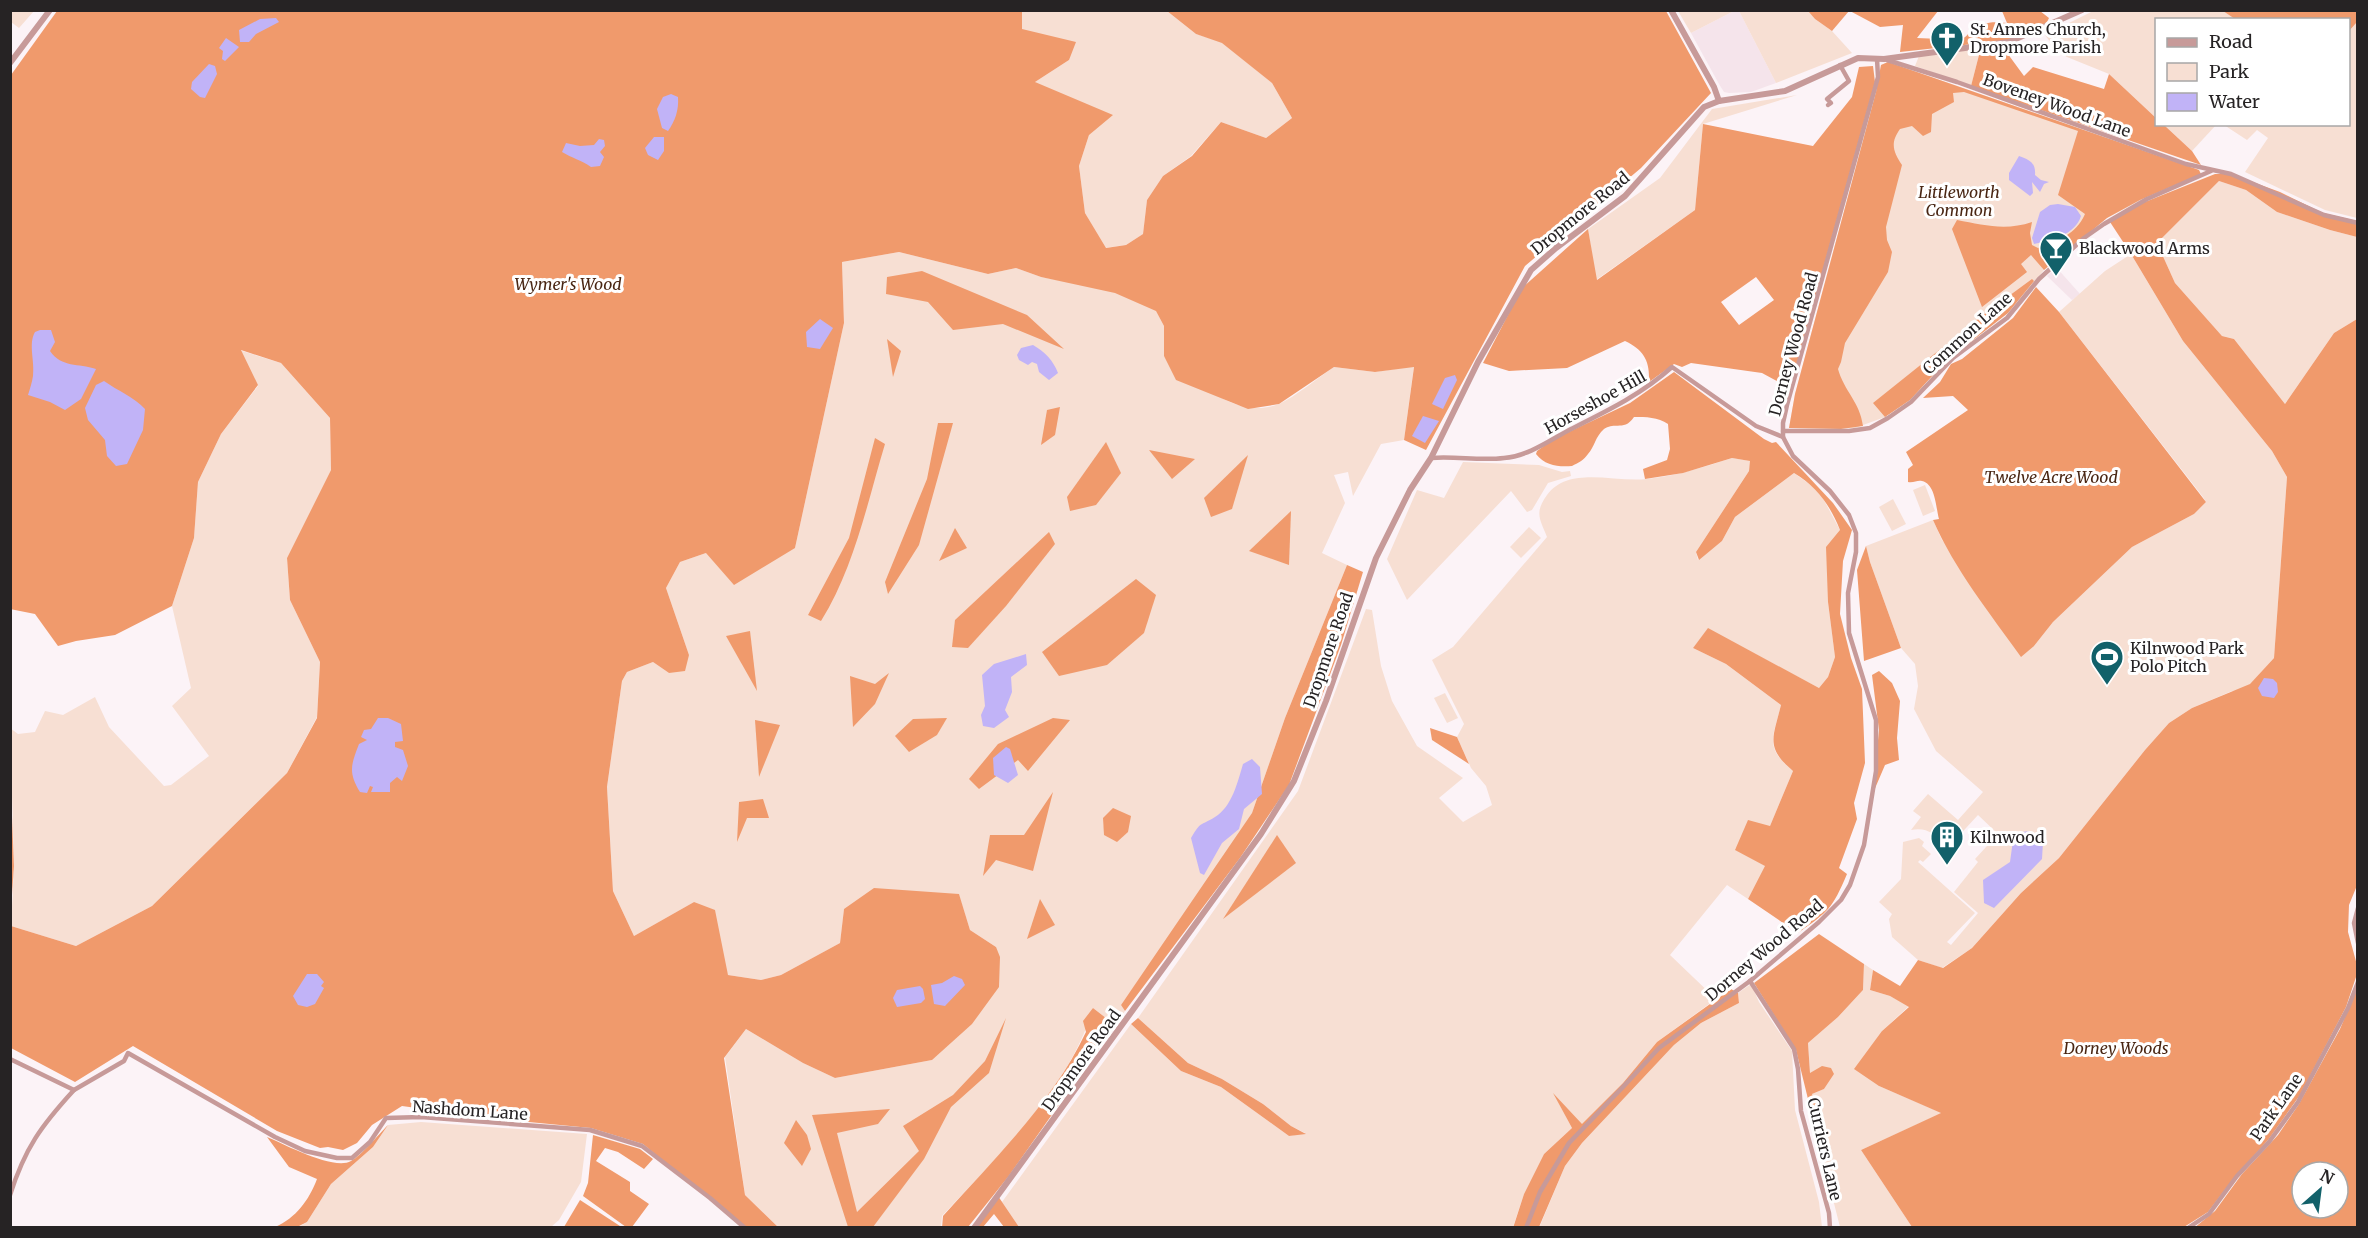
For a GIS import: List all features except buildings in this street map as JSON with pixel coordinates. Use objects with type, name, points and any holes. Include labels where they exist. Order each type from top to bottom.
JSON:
[{"type":"street","points":[[10,63],[50,10]]},
{"type":"street","points":[[1671,10],[1714,87],[1719,101],[1785,91],[1857,58],[1880,59],[2009,42],[2082,10]]},
{"type":"street","name":"Boveney Wood Lane","points":[[1880,59],[2211,171],[2231,174],[2324,215],[2358,223]]},
{"type":"street","name":"Dorney Wood Road","points":[[1526,1227],[1545,1183],[1569,1143],[1659,1048],[1750,981],[1820,922],[1841,900],[1850,885],[1864,845],[1876,771],[1876,720],[1849,633],[1848,592],[1856,552],[1856,533],[1849,515],[1830,492],[1798,463],[1783,434],[1787,405],[1878,77],[1880,59]]},
{"type":"street","points":[[1828,105],[1831,103],[1827,99],[1849,81],[1840,65]]},
{"type":"street","name":"Dropmore Road","points":[[974,1227],[1261,834],[1294,781],[1326,701],[1376,558],[1410,490],[1431,458],[1478,362],[1531,270],[1556,248],[1626,196],[1697,114],[1704,107],[1719,101]]},
{"type":"street","name":"Common Lane","points":[[1783,434],[1870,428],[1888,418],[1911,402],[1953,358],[2007,318],[2039,279],[2084,238],[2147,199],[2211,171]]},
{"type":"street","name":"Horseshoe Hill","points":[[1431,458],[1457,456],[1506,459],[1528,453],[1610,411],[1659,379],[1672,367],[1756,426],[1783,434]]},
{"type":"street","points":[[2358,908],[2354,923],[2358,943]]},
{"type":"street","name":"Curriers Lane","points":[[1750,981],[1794,1049],[1801,1111],[1829,1213],[1830,1227]]},
{"type":"street","name":"Park Lane","points":[[2188,1227],[2209,1214],[2237,1176],[2269,1142],[2298,1102],[2348,1008],[2358,982]]},
{"type":"street","name":"Nashdom Lane","points":[[74,1090],[124,1061],[128,1053],[275,1137],[305,1151],[337,1158],[352,1158],[370,1142],[386,1118],[421,1117],[590,1130],[642,1146],[745,1227]]},
{"type":"street","points":[[10,1059],[74,1090],[44,1123],[20,1164],[10,1195]]},
{"type":"shaded area","points":[[1734,11],[1739,11],[1776,83],[1751,92],[1729,93],[1724,92],[1719,84],[1691,33]]},
{"type":"shaded area","points":[[2056,267],[2080,294],[2072,300],[2047,276]]},
{"type":"green space","points":[[11,10],[34,11],[19,28],[11,22]]},
{"type":"green space","name":"Wymer's Wood","points":[[57,11],[1022,11],[1022,29],[1076,42],[1069,60],[1035,82],[1113,115],[1089,135],[1079,166],[1085,213],[1106,248],[1126,245],[1143,234],[1147,200],[1163,176],[1192,156],[1221,122],[1266,138],[1292,118],[1272,83],[1222,43],[1196,34],[1167,11],[1666,11],[1711,93],[1641,168],[1525,266],[1426,450],[1404,440],[1414,367],[1375,372],[1334,367],[1279,404],[1248,409],[1176,380],[1164,356],[1164,326],[1156,311],[1115,293],[1041,277],[1016,268],[988,274],[899,252],[842,262],[844,323],[795,548],[734,585],[706,553],[680,562],[666,588],[689,655],[685,671],[669,673],[653,662],[627,672],[622,681],[607,787],[613,891],[634,936],[694,902],[715,910],[728,975],[761,980],[781,975],[840,943],[844,909],[874,888],[959,894],[970,930],[996,947],[1000,957],[999,987],[972,1024],[932,1060],[835,1078],[803,1063],[746,1029],[724,1058],[745,1195],[778,1227],[743,1227],[643,1144],[591,1128],[497,1119],[402,1106],[372,1125],[357,1143],[343,1150],[320,1148],[277,1131],[133,1046],[75,1082],[11,1048],[11,926],[76,946],[152,906],[287,773],[317,718],[320,662],[290,600],[287,558],[331,470],[330,418],[281,363],[241,350],[258,385],[221,434],[198,482],[194,538],[172,606],[115,635],[58,646],[35,614],[10,609],[11,75]]},
{"type":"green space","points":[[1022,11],[1167,11],[1196,34],[1222,42],[1272,83],[1292,118],[1266,138],[1221,122],[1191,156],[1163,176],[1147,200],[1143,234],[1126,245],[1105,248],[1085,213],[1079,166],[1089,135],[1035,82],[1069,60],[1022,29]]},
{"type":"green space","points":[[1678,11],[1734,11],[1691,33]]},
{"type":"green space","points":[[1739,11],[1808,11],[1832,31],[1852,53],[1776,83]]},
{"type":"green space","points":[[1808,11],[1849,11],[1832,31]]},
{"type":"green space","points":[[1850,11],[1938,11],[1917,38],[1940,39],[1965,37],[1983,24],[2007,23],[2002,11],[2040,11],[2049,18],[2046,24],[2019,39],[1900,52],[1903,25],[1880,27]]},
{"type":"green space","points":[[2093,11],[2223,11],[2234,18],[2155,18],[2155,117],[2109,74],[2057,51],[2045,35]]},
{"type":"green space","points":[[2223,11],[2357,11],[2357,22],[2350,30],[2350,18],[2234,18]]},
{"type":"green space","points":[[2357,22],[2357,218],[2325,210],[2245,172],[2268,138],[2257,130],[2247,140],[2226,126],[2350,126],[2350,30]]},
{"type":"green space","points":[[2002,46],[2024,76],[2033,67],[2104,89],[2109,74],[2155,117],[2155,126],[2165,126],[2192,151],[2201,165],[1971,86],[1979,48]]},
{"type":"green space","points":[[1979,48],[1971,86],[1915,66],[1919,56]]},
{"type":"green space","name":"Littleworth Common","points":[[1888,62],[2199,170],[2107,218],[2044,270],[2008,313],[1946,361],[1910,400],[1885,417],[1855,428],[1789,428],[1795,394],[1876,92],[1881,65]]},
{"type":"green space","points":[[1888,62],[2199,170],[2201,174],[2140,200],[2107,218],[2044,270],[2031,255],[2021,264],[2027,272],[1982,307],[1952,229],[1957,220],[2004,227],[2032,222],[2030,233],[2032,245],[2038,248],[2071,232],[2085,214],[2058,195],[2078,131],[1964,92],[1953,93],[1954,102],[1932,114],[1931,132],[1923,136],[1912,126],[1900,129],[1895,139],[1896,155],[1902,165],[1886,227],[1887,240],[1892,252],[1888,272],[1845,343],[1838,369],[1859,410],[1863,426],[1841,429],[1789,428],[1795,394],[1876,92],[1881,65]]},
{"type":"green space","points":[[1873,66],[1875,82],[1790,388],[1762,373],[1691,363],[1682,367],[1674,364],[1649,382],[1647,362],[1637,348],[1625,341],[1567,368],[1509,371],[1483,363],[1522,288],[1588,229],[1597,280],[1695,210],[1703,124],[1813,146],[1852,97],[1859,67]],"holes":[[[1756,277],[1774,300],[1739,325],[1721,302]]]},
{"type":"green space","points":[[1797,95],[1703,124],[1695,210],[1596,280],[1588,229],[1660,178],[1712,109]]},
{"type":"green space","points":[[2165,126],[2215,126],[2192,151]]},
{"type":"green space","name":"Dorney Woods","points":[[2215,174],[2231,174],[2280,192],[2323,213],[2357,221],[2357,237],[2330,230],[2277,212],[2246,190],[2219,181],[2157,243],[2175,283],[2222,336],[2234,339],[2285,404],[2334,333],[2357,319],[2358,883],[2349,905],[2348,932],[2357,965],[2357,974],[2346,1007],[2300,1095],[2268,1140],[2233,1179],[2208,1212],[2184,1227],[1912,1227],[1861,1150],[1941,1113],[1879,1086],[1854,1069],[1882,1031],[1909,1007],[1890,996],[1870,990],[1873,970],[1900,986],[1918,960],[1943,968],[1972,948],[2021,893],[2059,858],[2169,723],[2192,708],[2250,684],[2274,658],[2287,477],[2272,451],[2183,341],[2110,222],[2140,204]]},
{"type":"green space","points":[[2219,181],[2246,190],[2277,212],[2357,237],[2357,319],[2334,333],[2285,404],[2234,339],[2222,336],[2175,283],[2157,243]]},
{"type":"green space","points":[[899,252],[988,274],[1016,268],[1041,277],[1116,291],[1156,310],[1164,326],[1164,356],[1217,395],[1232,403],[1247,407],[1263,408],[1279,404],[1334,367],[1375,372],[1414,366],[1404,440],[1381,444],[1353,496],[1348,472],[1334,475],[1345,503],[1322,553],[1347,565],[1285,718],[1252,813],[1206,884],[1121,1005],[1125,1011],[1115,1025],[1093,1008],[1068,1065],[1050,1093],[1008,1145],[942,1216],[941,1227],[778,1227],[745,1195],[725,1057],[746,1029],[803,1063],[835,1078],[932,1060],[996,947],[970,930],[959,895],[844,909],[840,943],[781,975],[761,980],[728,975],[694,902],[634,936],[613,891],[607,787],[622,681],[627,672],[653,662],[669,673],[689,655],[666,588],[680,562],[706,553],[795,548],[844,323],[842,262]]},
{"type":"green space","points":[[2131,254],[2183,341],[2272,451],[2287,477],[2274,658],[2245,690],[2232,691],[2192,708],[2169,723],[2059,858],[2021,893],[1972,948],[1942,968],[1918,960],[1892,937],[1889,919],[1892,914],[1879,902],[1901,879],[1903,842],[1919,838],[1924,842],[1922,846],[1931,854],[1923,862],[1920,860],[1918,862],[1975,913],[1947,942],[1951,945],[1978,913],[1954,892],[1978,862],[1975,859],[1998,834],[1978,815],[1954,841],[1951,838],[1945,844],[1926,830],[1911,830],[1921,817],[1913,811],[1928,794],[1958,820],[1983,792],[1936,751],[1914,709],[1918,686],[1915,664],[1901,648],[1866,546],[1933,520],[1942,540],[2034,646],[2053,622],[2132,547],[2194,514],[2206,502],[2059,312],[2105,271]]},
{"type":"green space","points":[[922,271],[1027,315],[1064,349],[1003,324],[953,330],[928,302],[886,294],[887,277]]},
{"type":"green space","points":[[2032,279],[2034,281],[2008,313],[1946,361],[1910,400],[1885,417],[1873,403],[1983,315]]},
{"type":"green space","name":"Twelve Acre Wood","points":[[2036,287],[2059,312],[2206,502],[2194,514],[2132,547],[2053,622],[2034,646],[2021,657],[1973,590],[1942,538],[1933,520],[1939,519],[1935,497],[1930,487],[1922,481],[1908,482],[1908,469],[1913,465],[1906,452],[1968,410],[1953,396],[1923,398],[1940,382],[1951,364],[1962,359],[2013,318]]},
{"type":"green space","points":[[887,339],[901,351],[893,377]]},
{"type":"green space","points":[[239,350],[281,363],[330,418],[331,470],[287,558],[290,600],[320,662],[317,717],[287,773],[152,906],[76,946],[11,926],[14,866],[10,728],[18,734],[35,732],[45,711],[63,715],[95,697],[109,727],[164,786],[171,785],[209,756],[172,706],[191,688],[172,606],[194,538],[198,482],[221,434],[258,386]]},
{"type":"green space","points":[[1674,372],[1764,439],[1772,443],[1776,442],[1833,503],[1852,530],[1843,561],[1840,614],[1851,658],[1862,689],[1865,763],[1854,803],[1857,819],[1839,868],[1847,874],[1833,902],[1817,919],[1798,933],[1748,899],[1765,866],[1735,850],[1748,820],[1770,826],[1793,771],[1784,763],[1775,748],[1774,734],[1781,705],[1726,664],[1693,648],[1708,628],[1819,688],[1828,677],[1835,657],[1828,602],[1826,547],[1840,530],[1832,513],[1822,497],[1794,473],[1735,517],[1722,541],[1699,560],[1696,552],[1749,471],[1750,461],[1732,458],[1683,473],[1645,479],[1643,469],[1667,460],[1670,449],[1668,424],[1643,417],[1634,417],[1627,424],[1604,429],[1586,456],[1572,466],[1552,465],[1536,454],[1554,439],[1630,403]]},
{"type":"green space","points":[[1060,407],[1055,435],[1041,445],[1047,410]]},
{"type":"green space","points":[[938,423],[953,423],[919,545],[888,594],[885,582],[927,479]]},
{"type":"green space","points":[[875,438],[885,444],[866,512],[851,558],[821,621],[808,615],[849,538]]},
{"type":"green space","points":[[1106,442],[1121,473],[1096,505],[1070,511],[1067,497]]},
{"type":"green space","points":[[1149,450],[1195,459],[1172,479]]},
{"type":"green space","points":[[1248,455],[1232,509],[1211,517],[1204,498]]},
{"type":"green space","points":[[1732,458],[1751,461],[1749,471],[1696,552],[1698,560],[1722,541],[1735,517],[1794,473],[1819,491],[1840,530],[1828,602],[1835,657],[1828,677],[1819,688],[1708,629],[1693,648],[1726,664],[1781,705],[1774,734],[1774,748],[1784,763],[1793,771],[1770,826],[1735,849],[1766,866],[1748,899],[1727,885],[1670,955],[1716,999],[1657,1042],[1623,1083],[1582,1125],[1555,1096],[1572,1128],[1544,1154],[1524,1194],[1513,1227],[1019,1227],[1002,1202],[1131,1024],[1181,1071],[1221,1087],[1289,1136],[1305,1133],[1222,1079],[1188,1063],[1138,1018],[1298,791],[1366,609],[1372,610],[1381,666],[1392,701],[1417,746],[1463,778],[1439,798],[1463,822],[1492,805],[1486,786],[1471,768],[1457,737],[1464,724],[1432,660],[1453,647],[1547,537],[1540,521],[1539,511],[1547,495],[1567,480],[1593,477],[1634,480],[1658,478]]},
{"type":"green space","points":[[1463,462],[1539,465],[1562,472],[1570,471],[1571,476],[1548,483],[1532,510],[1527,512],[1511,491],[1407,600],[1387,559],[1417,490],[1444,498]]},
{"type":"green space","points":[[1925,485],[1935,511],[1923,516],[1913,490]]},
{"type":"green space","points":[[1893,499],[1906,524],[1892,531],[1879,507]]},
{"type":"green space","points":[[1291,511],[1289,565],[1249,551]]},
{"type":"green space","points":[[1529,527],[1541,538],[1521,558],[1510,547]]},
{"type":"green space","points":[[955,528],[967,548],[939,561]]},
{"type":"green space","points":[[1049,532],[1055,544],[1006,606],[968,648],[952,647],[955,620]]},
{"type":"green space","points":[[1866,546],[1901,648],[1864,661],[1857,570]]},
{"type":"green space","points":[[1347,565],[1363,572],[1341,645],[1289,785],[1240,858],[1125,1011],[1121,1005],[1252,813],[1285,718]]},
{"type":"green space","points":[[1136,579],[1156,595],[1144,633],[1107,665],[1059,676],[1042,652]]},
{"type":"green space","points":[[750,631],[757,691],[726,636]]},
{"type":"green space","points":[[1879,671],[1892,683],[1900,701],[1897,738],[1899,760],[1885,765],[1873,793],[1879,730],[1872,675]]},
{"type":"green space","points":[[889,673],[875,704],[853,727],[850,676],[875,684]]},
{"type":"green space","points":[[1445,693],[1458,718],[1447,723],[1434,698]]},
{"type":"green space","points":[[947,718],[937,735],[909,752],[895,736],[913,719]]},
{"type":"green space","points":[[1053,718],[1070,720],[1028,771],[1018,760],[979,789],[969,779],[998,744]]},
{"type":"green space","points":[[755,720],[780,725],[759,777]]},
{"type":"green space","points":[[1430,728],[1457,737],[1469,764],[1432,740]]},
{"type":"green space","points":[[10,766],[14,866],[11,909],[10,909]]},
{"type":"green space","points":[[1053,792],[1033,871],[996,860],[983,876],[990,835],[1024,835]]},
{"type":"green space","points":[[763,799],[769,818],[747,818],[737,842],[739,802]]},
{"type":"green space","points":[[1113,808],[1131,816],[1128,832],[1117,842],[1104,835],[1103,818]]},
{"type":"green space","points":[[1277,835],[1296,863],[1223,919]]},
{"type":"green space","points":[[1040,899],[1055,925],[1027,939]]},
{"type":"green space","points":[[1819,934],[1864,964],[1863,990],[1838,1017],[1808,1043],[1810,1073],[1822,1066],[1831,1068],[1834,1074],[1824,1089],[1812,1094],[1816,1104],[1819,1144],[1796,1050],[1754,983]]},
{"type":"green space","points":[[1864,964],[1873,970],[1870,990],[1890,996],[1909,1006],[1882,1031],[1879,1086],[1942,1113],[1861,1150],[1912,1227],[1840,1227],[1819,1144],[1816,1104],[1812,1094],[1824,1089],[1834,1074],[1810,1073],[1808,1043],[1838,1017],[1863,990]]},
{"type":"green space","points":[[1751,984],[1759,1002],[1792,1051],[1795,1110],[1819,1202],[1822,1227],[1539,1228],[1565,1166],[1582,1143],[1674,1045],[1701,1023],[1739,1003],[1738,993]]},
{"type":"green space","points":[[1731,989],[1738,993],[1739,1003],[1701,1023],[1674,1045],[1582,1143],[1565,1166],[1539,1227],[1513,1228],[1524,1194],[1544,1154],[1572,1128],[1553,1093],[1582,1124],[1623,1083],[1657,1042]]},
{"type":"green space","points":[[2357,989],[2357,1227],[2194,1228],[2215,1211],[2242,1174],[2278,1135],[2299,1104],[2340,1029]]},
{"type":"green space","points":[[1093,1008],[1115,1025],[1008,1177],[968,1227],[942,1228],[943,1216],[1021,1129],[1057,1082],[1086,1032],[1083,1021]]},
{"type":"green space","points":[[1006,1018],[989,1073],[951,1107],[924,1159],[873,1227],[848,1227],[812,1115],[890,1109],[878,1124],[837,1133],[857,1212],[919,1151],[903,1126],[953,1095],[985,1061]]},
{"type":"green space","points":[[1138,1018],[1188,1063],[1222,1079],[1306,1134],[1289,1136],[1221,1087],[1181,1071],[1131,1024]]},
{"type":"green space","points":[[796,1120],[807,1135],[811,1149],[802,1166],[784,1143]]},
{"type":"green space","points":[[421,1122],[587,1134],[581,1182],[559,1220],[551,1227],[297,1228],[307,1222],[331,1184],[373,1147],[388,1125]]},
{"type":"green space","points":[[388,1125],[373,1147],[331,1184],[307,1222],[297,1227],[275,1227],[289,1219],[301,1208],[317,1179],[289,1167],[267,1137],[321,1160],[343,1163],[360,1155]]},
{"type":"green space","points":[[593,1135],[640,1149],[653,1159],[644,1169],[618,1152],[605,1148],[596,1161],[630,1182],[630,1191],[649,1204],[632,1227],[626,1227],[583,1196],[588,1183]]},
{"type":"green space","points":[[998,1196],[1019,1227],[1004,1227],[994,1214],[983,1227],[974,1228]]},
{"type":"green space","points":[[580,1200],[620,1226],[620,1227],[564,1227]]},
{"type":"water","points":[[276,18],[279,22],[256,34],[249,42],[240,42],[239,30],[260,19]]},
{"type":"water","points":[[226,38],[239,47],[225,61],[222,59],[223,51],[219,48]]},
{"type":"water","points":[[209,64],[215,66],[217,74],[205,98],[200,97],[191,89],[192,82]]},
{"type":"water","points":[[671,94],[678,97],[678,106],[675,119],[668,131],[662,128],[657,109],[663,97]]},
{"type":"water","points":[[654,137],[664,137],[664,151],[658,160],[648,155],[645,148]]},
{"type":"water","points":[[599,139],[604,140],[605,146],[600,152],[604,157],[600,166],[591,167],[562,152],[566,143],[580,146],[594,145]]},
{"type":"water","points":[[2019,156],[2032,162],[2035,175],[2049,182],[2044,184],[2040,192],[2032,182],[2033,193],[2030,196],[2009,180],[2009,173]]},
{"type":"water","points":[[2050,205],[2075,207],[2081,216],[2078,222],[2074,228],[2062,236],[2034,244],[2032,238],[2040,212]]},
{"type":"water","points":[[820,319],[833,328],[820,349],[807,347],[806,332]]},
{"type":"water","points":[[51,330],[55,342],[50,351],[60,360],[96,369],[81,399],[65,410],[28,395],[33,376],[32,342],[35,332]]},
{"type":"water","points":[[1033,345],[1048,357],[1056,368],[1058,373],[1049,380],[1039,372],[1037,364],[1032,362],[1028,365],[1019,360],[1017,355],[1021,348]]},
{"type":"water","points":[[1455,375],[1457,380],[1443,409],[1432,404],[1445,378]]},
{"type":"water","points":[[104,381],[145,409],[143,430],[127,464],[116,466],[107,456],[105,440],[88,420],[85,408],[96,385]]},
{"type":"water","points":[[1423,416],[1439,421],[1425,443],[1412,436]]},
{"type":"water","points":[[1026,654],[1027,665],[1011,677],[1012,692],[1005,710],[1009,717],[994,728],[983,726],[981,715],[985,706],[982,675],[994,664]]},
{"type":"water","points":[[2264,678],[2273,679],[2277,683],[2278,692],[2274,698],[2262,696],[2258,688]]},
{"type":"water","points":[[378,718],[388,718],[401,724],[403,741],[395,742],[395,747],[403,750],[408,766],[402,781],[397,777],[390,783],[390,792],[371,792],[373,787],[370,786],[367,793],[360,792],[352,774],[353,763],[359,744],[367,740],[361,737],[364,730],[371,729]]},
{"type":"water","points":[[1006,747],[1010,749],[1018,775],[1008,783],[994,775],[993,758]]},
{"type":"water","points":[[1252,759],[1260,767],[1262,794],[1244,809],[1239,829],[1222,843],[1204,875],[1200,873],[1191,838],[1199,826],[1221,813],[1226,807],[1234,793],[1243,764]]},
{"type":"water","points":[[2030,831],[2043,842],[2042,859],[1994,908],[1984,903],[1983,880],[2010,862],[2014,833]]},
{"type":"water","points":[[307,974],[317,974],[324,982],[321,986],[324,988],[315,1004],[307,1007],[298,1005],[293,996]]},
{"type":"water","points":[[954,976],[962,979],[965,985],[945,1006],[934,1004],[931,985],[942,983]]},
{"type":"water","points":[[920,986],[925,999],[921,1003],[897,1007],[893,998],[897,990]]},
{"type":"place","name":"St. Annes Church, Dropmore Parish","points":[[1947,67]]},
{"type":"place","name":"Blackwood Arms","points":[[2056,277]]},
{"type":"place","name":"Kilnwood Park Polo Pitch","points":[[2107,686]]},
{"type":"place","name":"Kilnwood","points":[[1947,866]]}]
